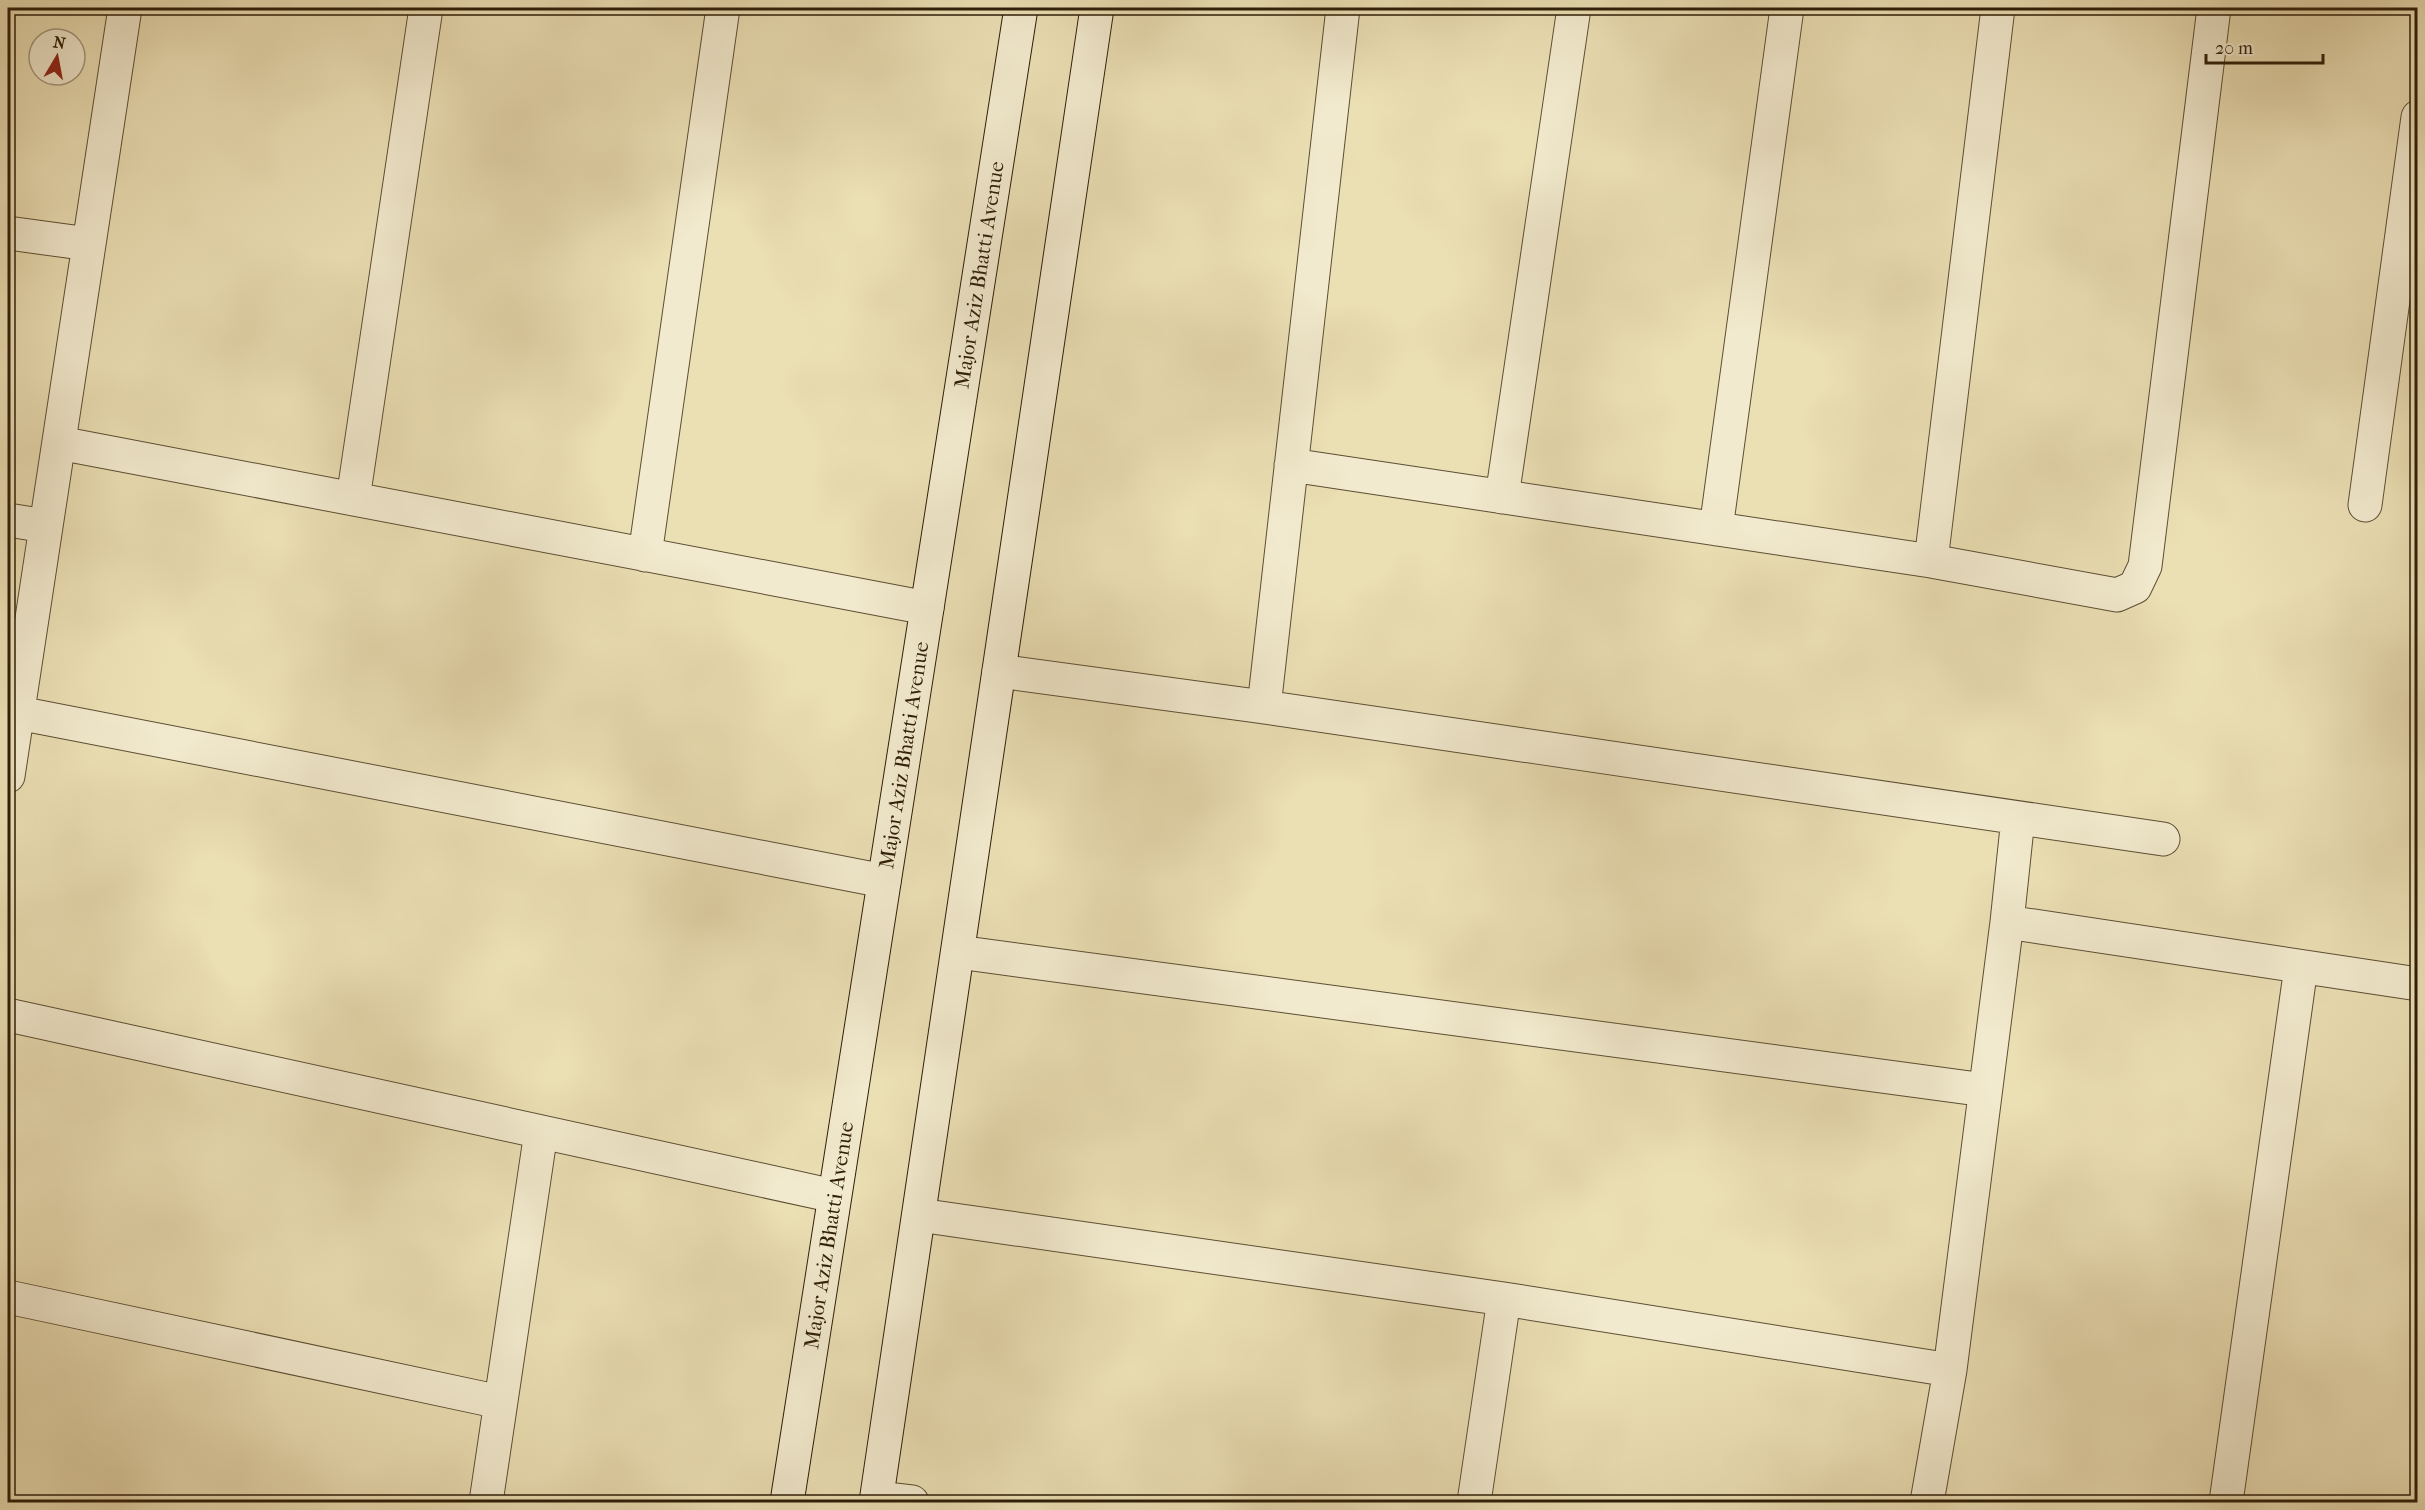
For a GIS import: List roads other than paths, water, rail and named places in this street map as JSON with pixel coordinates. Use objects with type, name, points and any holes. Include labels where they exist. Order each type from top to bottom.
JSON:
[{"type":"street","points":[[8,776],[12,712],[46,526],[125,8]]},
{"type":"street","points":[[353,499],[426,8]]},
{"type":"street","points":[[645,555],[723,8]]},
{"type":"street","name":"Major Aziz Bhatti Avenue","points":[[787,1503],[1021,8]]},
{"type":"street","points":[[912,1503],[876,1500],[1097,8]]},
{"type":"street","points":[[1264,707],[1343,8]]},
{"type":"street","points":[[1503,497],[1574,8]]},
{"type":"street","points":[[1716,529],[1787,8]]},
{"type":"street","points":[[1931,561],[1998,8]]},
{"type":"street","points":[[1291,465],[1931,561],[2117,595],[2135,587],[2145,566],[2214,8]]},
{"type":"street","points":[[2365,506],[2418,117]]},
{"type":"street","points":[[8,233],[89,244]]},
{"type":"street","points":[[58,443],[927,608]]},
{"type":"street","points":[[8,520],[46,526]]},
{"type":"street","points":[[999,671],[1264,707],[2163,839]]},
{"type":"street","points":[[12,712],[884,881]]},
{"type":"street","points":[[1927,1503],[1950,1370],[2018,818]]},
{"type":"street","points":[[2007,922],[2418,984]]},
{"type":"street","points":[[958,952],[1985,1090]]},
{"type":"street","points":[[2226,1503],[2301,968]]},
{"type":"street","points":[[8,1015],[834,1196]]},
{"type":"street","points":[[486,1503],[541,1132]]},
{"type":"street","points":[[919,1215],[1504,1299],[1950,1370]]},
{"type":"street","points":[[8,1297],[500,1402]]},
{"type":"street","points":[[1474,1503],[1504,1299]]}]
